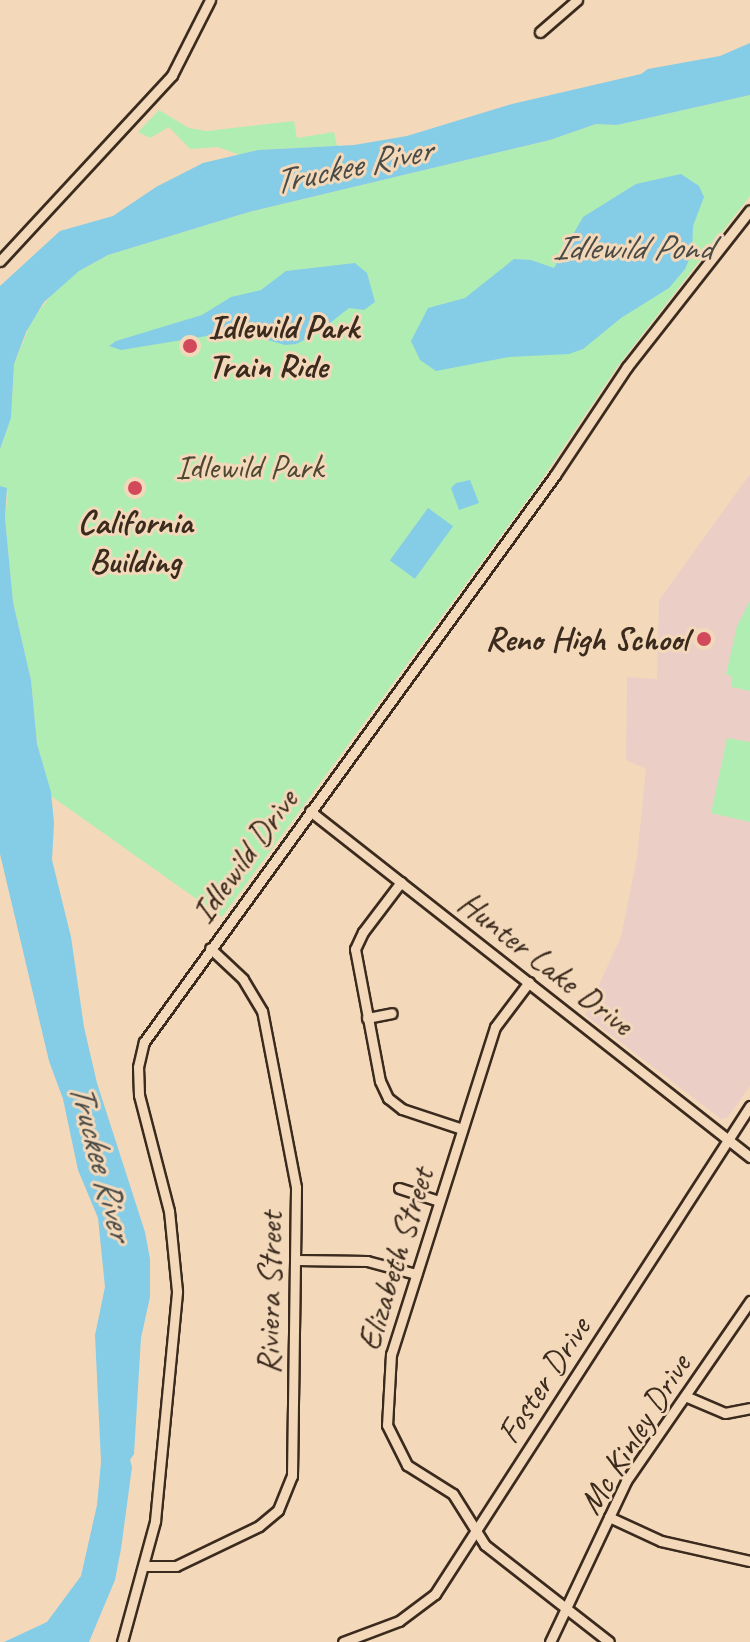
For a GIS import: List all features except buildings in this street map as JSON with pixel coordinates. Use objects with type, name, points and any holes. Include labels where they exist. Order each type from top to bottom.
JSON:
[{"type":"street","points":[[0,261],[161,90],[186,54],[210,0]]},
{"type":"street","points":[[540,32],[577,0]]},
{"type":"street","name":"Idlewild Drive","points":[[122,1642],[155,1521],[177,1263],[169,1211],[139,1095],[138,1067],[150,1029],[538,498],[627,367],[750,210]]},
{"type":"street","name":"Hunter Lake Drive","points":[[310,811],[750,1157]]},
{"type":"street","points":[[401,882],[363,932],[355,949],[380,1081],[388,1098],[402,1109],[462,1129]]},
{"type":"street","name":"Riviera Street","points":[[145,1566],[166,1568],[187,1561],[259,1526],[284,1499],[292,1469],[296,1187],[262,1011],[251,989],[210,948]]},
{"type":"street","name":"Elizabeth Street","points":[[529,982],[495,1027],[416,1274],[388,1371],[389,1435],[407,1465],[453,1494],[485,1545],[609,1642]]},
{"type":"street","points":[[367,1018],[392,1013]]},
{"type":"street","name":"Foster Drive","points":[[343,1642],[399,1621],[425,1604],[475,1532],[750,1106]]},
{"type":"street","points":[[399,1188],[439,1201]]},
{"type":"street","points":[[296,1260],[367,1261],[416,1274]]},
{"type":"street","name":"Mc Kinley Drive","points":[[550,1642],[626,1481],[750,1301]]},
{"type":"street","points":[[685,1396],[725,1413],[750,1408]]},
{"type":"street","points":[[609,1517],[661,1541],[750,1561]]},
{"type":"shaded area","points":[[750,474],[750,1086],[728,1117],[721,1119],[585,1015],[621,937],[637,857],[646,769],[626,760],[627,677],[657,679],[659,600]]},
{"type":"green space","name":"Idlewild Park","points":[[750,95],[750,196],[617,367],[538,485],[222,917],[51,796],[37,744],[31,680],[13,602],[5,518],[8,493],[0,486],[0,449],[11,418],[14,364],[31,322],[54,291],[79,271],[108,255],[249,212],[550,140],[596,124],[617,125]]},
{"type":"green space","points":[[159,110],[189,128],[207,131],[294,121],[297,138],[334,132],[337,146],[258,150],[240,155],[218,147],[190,149],[169,127],[150,138],[138,132]]},
{"type":"green space","points":[[750,601],[750,691],[732,687],[731,676],[726,674],[737,626]]},
{"type":"green space","points":[[727,738],[750,742],[750,822],[711,813]]},
{"type":"water","name":"Truckee River","points":[[750,43],[750,95],[617,125],[596,124],[550,140],[249,212],[108,255],[79,271],[44,302],[26,332],[14,364],[11,418],[0,449],[0,286],[60,231],[113,216],[156,187],[203,163],[258,150],[354,145],[407,136],[512,104],[641,74],[648,69],[720,56]]},
{"type":"water","name":"Idlewild Pond","points":[[681,174],[699,186],[704,197],[693,226],[692,253],[685,269],[669,288],[621,318],[583,349],[569,354],[509,357],[436,371],[420,360],[411,341],[428,308],[465,298],[514,259],[531,260],[554,268],[583,217],[636,184]]},
{"type":"water","points":[[355,263],[367,273],[375,302],[364,310],[349,308],[316,334],[296,344],[285,345],[237,331],[121,350],[109,346],[116,341],[202,315],[231,297],[261,290],[286,271]]},
{"type":"water","points":[[470,480],[479,503],[459,510],[451,488],[456,483]]},
{"type":"water","name":"Truckee River","points":[[0,486],[7,488],[5,518],[13,602],[31,680],[37,744],[51,792],[54,823],[52,860],[71,937],[84,1027],[97,1083],[145,1232],[150,1259],[150,1297],[141,1338],[134,1454],[130,1460],[132,1467],[121,1549],[115,1580],[89,1642],[4,1642],[47,1622],[81,1576],[97,1505],[101,1462],[95,1335],[105,1287],[98,1218],[78,1170],[63,1099],[49,1061],[0,854]]},
{"type":"water","points":[[428,508],[453,526],[415,579],[390,561]]},
{"type":"place","name":"Idlewild Park Train Ride","points":[[190,346]]},
{"type":"place","name":"California Building","points":[[135,488]]},
{"type":"place","name":"Reno High School","points":[[704,639]]}]
